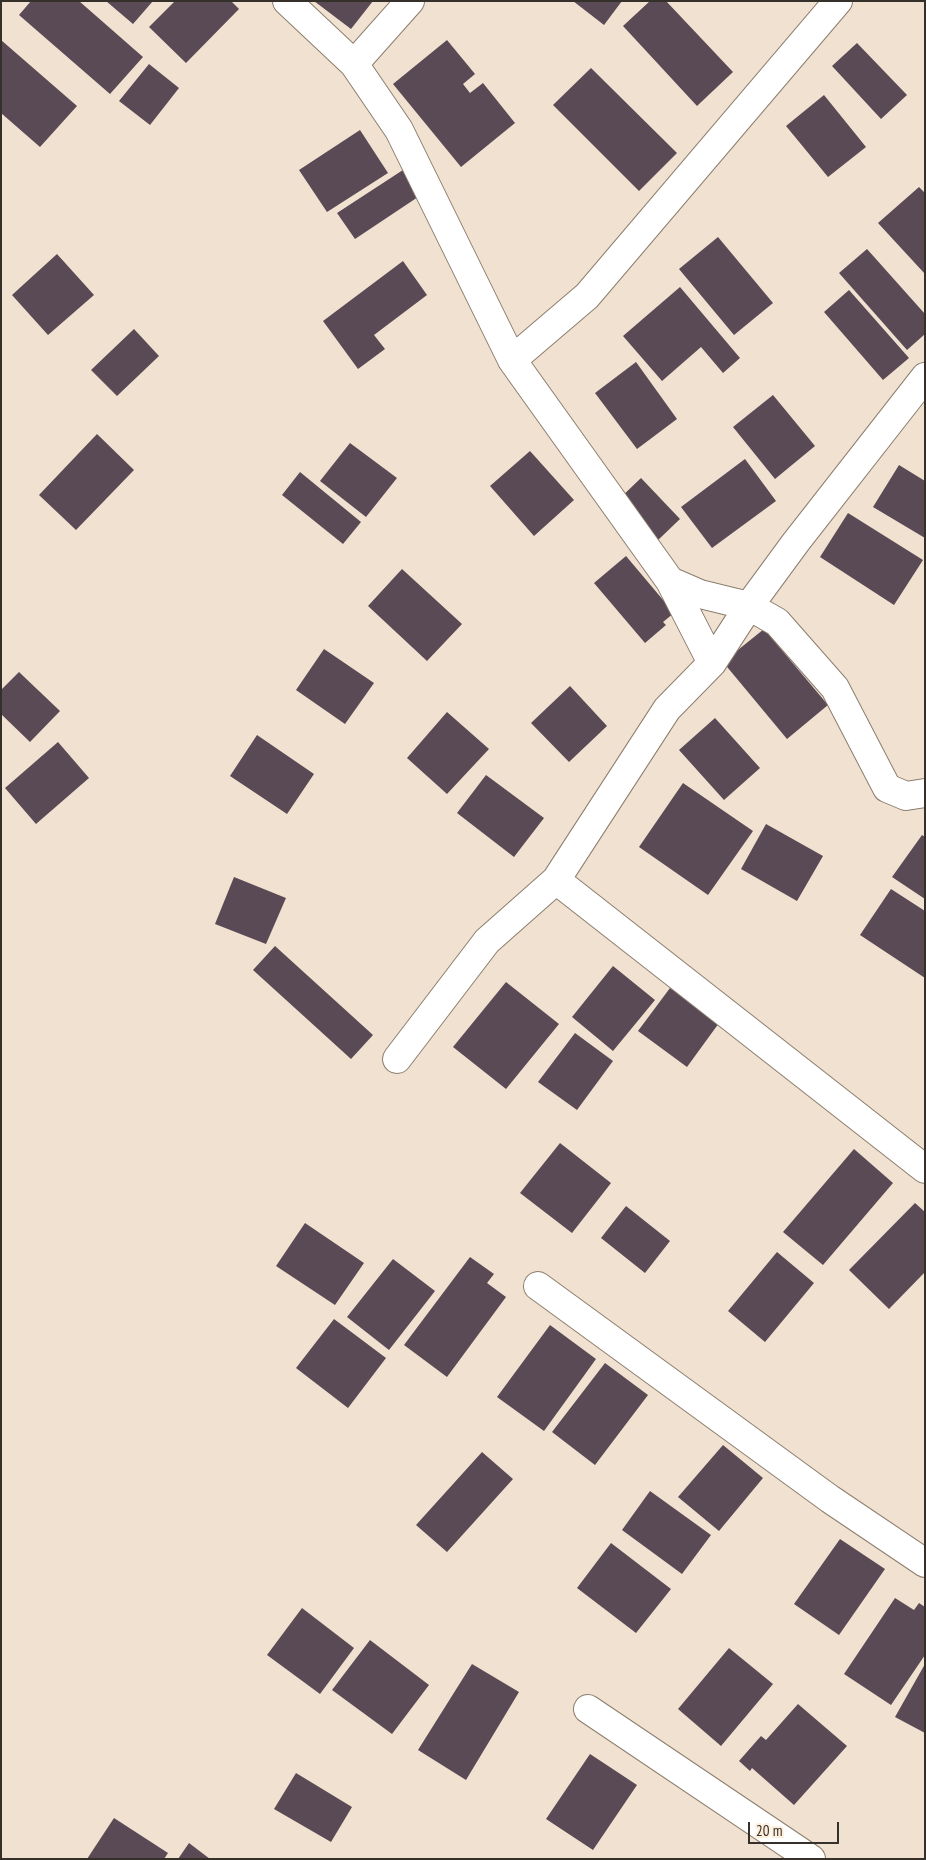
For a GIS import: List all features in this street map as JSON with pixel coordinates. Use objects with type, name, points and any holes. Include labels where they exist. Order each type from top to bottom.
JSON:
[{"type":"street","points":[[287,1],[354,64],[399,130],[512,360],[670,581],[712,663]]},
{"type":"street","points":[[354,64],[410,1]]},
{"type":"street","points":[[512,360],[587,296],[679,191],[759,92],[838,1]]},
{"type":"street","points":[[397,1059],[487,941],[556,880],[667,709],[712,663],[749,606],[796,542],[925,377]]},
{"type":"street","points":[[670,581],[700,594],[749,606],[777,622],[835,688],[887,788],[906,796],[925,793]]},
{"type":"street","points":[[556,880],[925,1169]]},
{"type":"street","points":[[538,1286],[830,1499],[925,1563]]},
{"type":"street","points":[[588,1709],[811,1859]]},
{"type":"building","points":[[31,1],[79,1],[143,57],[110,94],[19,15]]},
{"type":"building","points":[[106,1],[153,1],[133,24]]},
{"type":"building","points":[[175,1],[231,1],[239,9],[186,63],[149,27]]},
{"type":"building","points":[[314,1],[373,1],[351,29]]},
{"type":"building","points":[[573,1],[622,1],[604,25]]},
{"type":"building","points":[[650,1],[666,1],[733,72],[697,106],[623,26]]},
{"type":"building","points":[[1,40],[77,106],[40,147],[1,113]]},
{"type":"building","points":[[447,40],[475,74],[463,84],[470,93],[483,83],[515,123],[461,167],[393,84]]},
{"type":"building","points":[[857,43],[907,95],[881,119],[832,66]]},
{"type":"building","points":[[149,64],[179,88],[150,125],[119,101]]},
{"type":"building","points":[[591,68],[677,153],[639,191],[553,105]]},
{"type":"building","points":[[824,95],[866,147],[828,177],[786,126]]},
{"type":"building","points":[[360,130],[388,173],[327,212],[299,170]]},
{"type":"building","points":[[406,168],[424,193],[355,239],[337,213]]},
{"type":"building","points":[[919,187],[925,193],[925,274],[878,223]]},
{"type":"building","points":[[718,237],[773,303],[734,335],[679,269]]},
{"type":"building","points":[[867,249],[925,314],[925,334],[907,350],[839,273]]},
{"type":"building","points":[[57,254],[94,295],[48,335],[12,295]]},
{"type":"building","points":[[403,261],[427,295],[374,335],[385,349],[358,369],[323,321]]},
{"type":"building","points":[[680,287],[740,358],[723,373],[701,347],[662,381],[623,336]]},
{"type":"building","points":[[849,290],[909,358],[883,380],[824,312]]},
{"type":"building","points":[[134,329],[159,356],[117,396],[91,370]]},
{"type":"building","points":[[636,362],[677,419],[637,449],[595,393]]},
{"type":"building","points":[[773,395],[815,446],[775,479],[733,427]]},
{"type":"building","points":[[97,434],[134,470],[76,530],[39,495]]},
{"type":"building","points":[[350,443],[397,478],[366,517],[320,481]]},
{"type":"building","points":[[530,451],[574,500],[534,536],[490,486]]},
{"type":"building","points":[[745,459],[776,501],[712,548],[681,507]]},
{"type":"building","points":[[899,465],[925,481],[925,538],[873,507]]},
{"type":"building","points":[[300,472],[361,522],[343,544],[282,495]]},
{"type":"building","points":[[641,478],[680,519],[656,542],[617,501]]},
{"type":"building","points":[[848,513],[923,560],[894,605],[820,557]]},
{"type":"building","points":[[626,556],[674,613],[663,622],[666,625],[645,643],[594,583]]},
{"type":"building","points":[[402,569],[462,624],[427,661],[368,606]]},
{"type":"building","points":[[764,629],[828,705],[787,739],[723,662]]},
{"type":"building","points":[[324,649],[374,683],[345,724],[296,690]]},
{"type":"building","points":[[19,672],[60,711],[30,742],[1,714],[1,690]]},
{"type":"building","points":[[570,686],[607,726],[569,762],[531,723]]},
{"type":"building","points":[[447,712],[489,749],[447,794],[407,758]]},
{"type":"building","points":[[715,718],[760,768],[724,800],[679,750]]},
{"type":"building","points":[[257,735],[314,774],[287,814],[230,776]]},
{"type":"building","points":[[58,742],[89,778],[36,824],[5,788]]},
{"type":"building","points":[[486,775],[544,818],[514,857],[457,813]]},
{"type":"building","points":[[683,783],[753,831],[708,895],[639,847]]},
{"type":"building","points":[[766,824],[823,856],[797,901],[741,869]]},
{"type":"building","points":[[922,835],[925,837],[925,899],[892,877]]},
{"type":"building","points":[[234,877],[286,898],[266,944],[215,924]]},
{"type":"building","points":[[891,889],[925,911],[925,978],[860,935]]},
{"type":"building","points":[[275,946],[373,1035],[351,1059],[253,970]]},
{"type":"building","points":[[613,966],[655,1000],[613,1051],[572,1017]]},
{"type":"building","points":[[506,982],[559,1024],[506,1089],[453,1047]]},
{"type":"building","points":[[670,988],[719,1023],[687,1067],[638,1031]]},
{"type":"building","points":[[575,1033],[613,1061],[577,1110],[538,1082]]},
{"type":"building","points":[[560,1143],[611,1183],[572,1233],[520,1193]]},
{"type":"building","points":[[854,1149],[893,1183],[823,1265],[783,1232]]},
{"type":"building","points":[[915,1203],[925,1212],[925,1272],[889,1309],[849,1270]]},
{"type":"building","points":[[626,1206],[670,1241],[645,1273],[601,1238]]},
{"type":"building","points":[[305,1223],[364,1263],[335,1305],[276,1266]]},
{"type":"building","points":[[777,1252],[814,1283],[765,1342],[728,1311]]},
{"type":"building","points":[[470,1257],[494,1274],[487,1283],[506,1297],[447,1377],[404,1345]]},
{"type":"building","points":[[393,1259],[435,1291],[389,1350],[347,1317]]},
{"type":"building","points":[[334,1319],[386,1358],[348,1408],[296,1368]]},
{"type":"building","points":[[550,1325],[596,1359],[544,1431],[497,1397]]},
{"type":"building","points":[[605,1363],[648,1395],[595,1465],[552,1432]]},
{"type":"building","points":[[723,1445],[763,1478],[719,1531],[678,1497]]},
{"type":"building","points":[[482,1452],[513,1479],[447,1552],[416,1525]]},
{"type":"building","points":[[650,1491],[711,1535],[682,1574],[622,1530]]},
{"type":"building","points":[[840,1539],[885,1569],[839,1635],[794,1604]]},
{"type":"building","points":[[611,1543],[671,1589],[636,1633],[577,1588]]},
{"type":"building","points":[[895,1598],[914,1610],[919,1603],[925,1607],[925,1655],[891,1705],[844,1674]]},
{"type":"building","points":[[302,1608],[354,1648],[320,1694],[267,1655]]},
{"type":"building","points":[[370,1640],[429,1685],[392,1734],[332,1690]]},
{"type":"building","points":[[729,1648],[773,1684],[721,1746],[678,1709]]},
{"type":"building","points":[[472,1664],[519,1692],[466,1780],[418,1750]]},
{"type":"building","points":[[925,1664],[925,1733],[895,1717]]},
{"type":"building","points":[[798,1704],[847,1746],[794,1805],[752,1768],[750,1771],[739,1761],[761,1736],[766,1740]]},
{"type":"building","points":[[590,1754],[637,1785],[593,1850],[546,1819]]},
{"type":"building","points":[[296,1773],[352,1807],[331,1842],[274,1809]]},
{"type":"building","points":[[114,1818],[168,1853],[164,1859],[87,1859]]},
{"type":"building","points":[[189,1843],[210,1859],[178,1859]]}]
